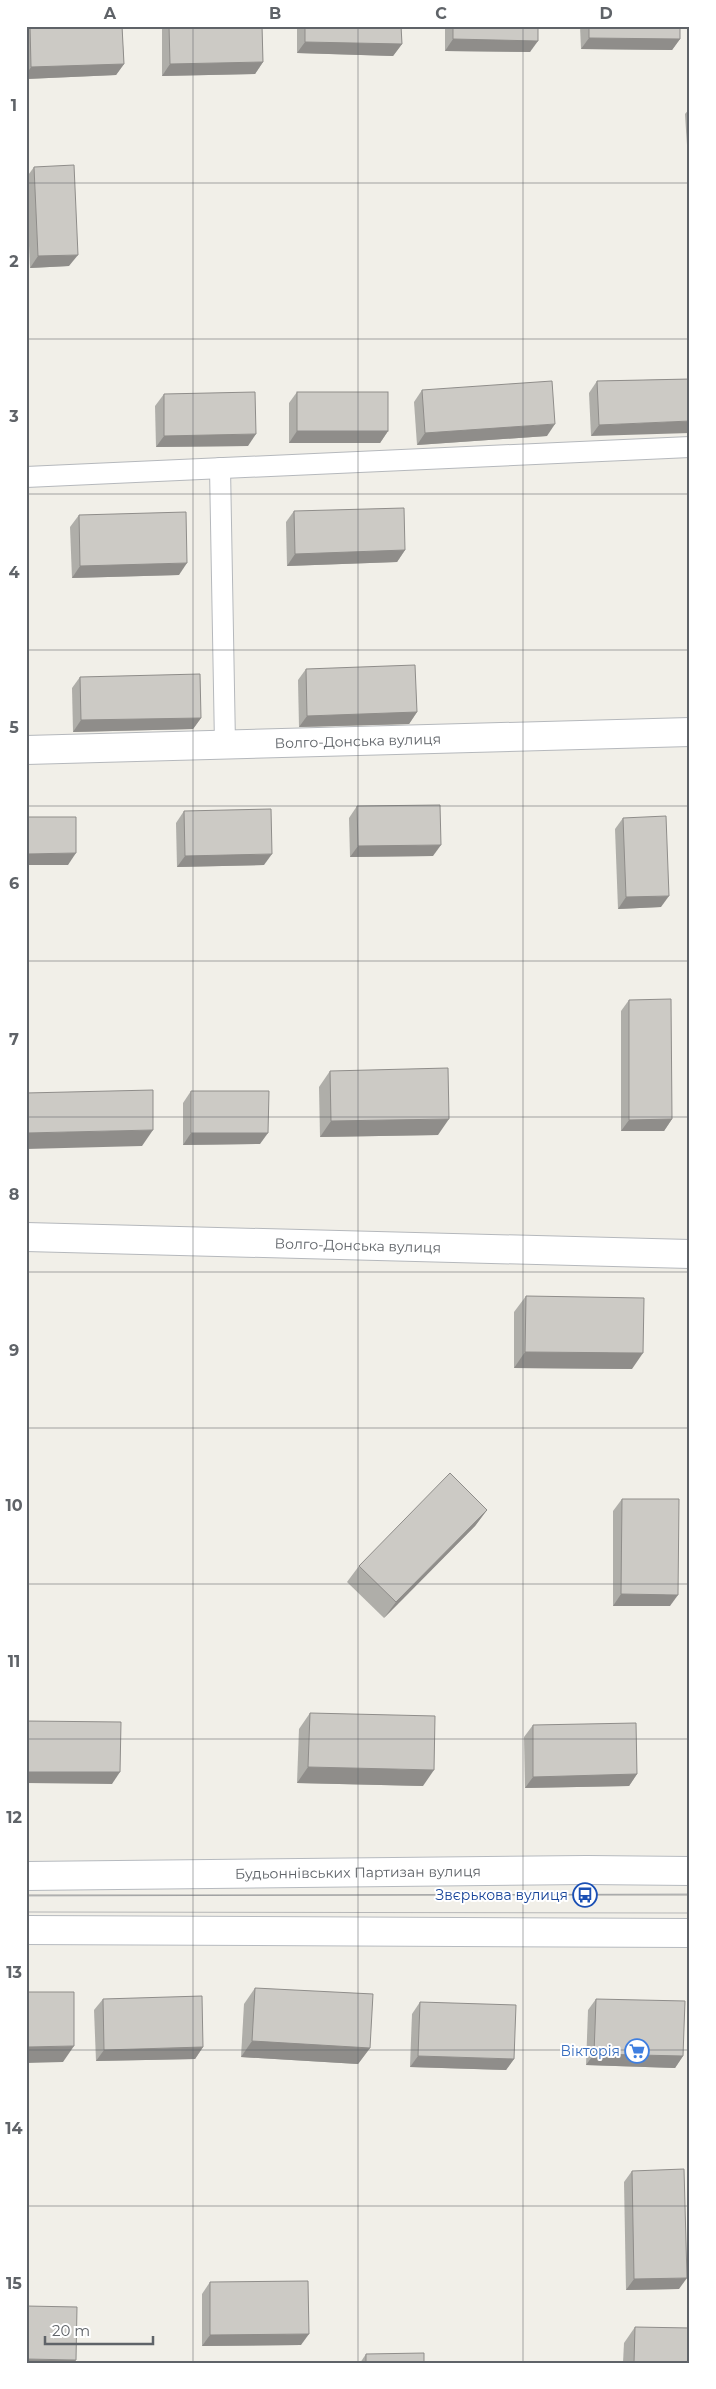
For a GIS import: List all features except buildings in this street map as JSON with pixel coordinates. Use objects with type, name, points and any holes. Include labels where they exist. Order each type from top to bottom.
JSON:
[{"type":"street","name":"Волго-Донська вулиця","points":[[26,750],[690,732]]},
{"type":"street","name":"Волго-Донська вулиця","points":[[26,1237],[690,1254]]},
{"type":"street","name":"Будьоннівських Партизан вулиця","points":[[26,1876],[577,1870],[690,1872]]},
{"type":"street","points":[[26,1930],[690,1933]]},
{"type":"lane","points":[[26,477],[690,447]]},
{"type":"lane","points":[[220,468],[225,744]]},
{"type":"tram line","points":[[26,1896],[690,1894]]},
{"type":"tram line","points":[[26,1912],[690,1913]]},
{"type":"place","name":"Звєрькова вулиця","points":[[585,1895]]},
{"type":"place","name":"Вікторія","points":[[637,2051]]}]
